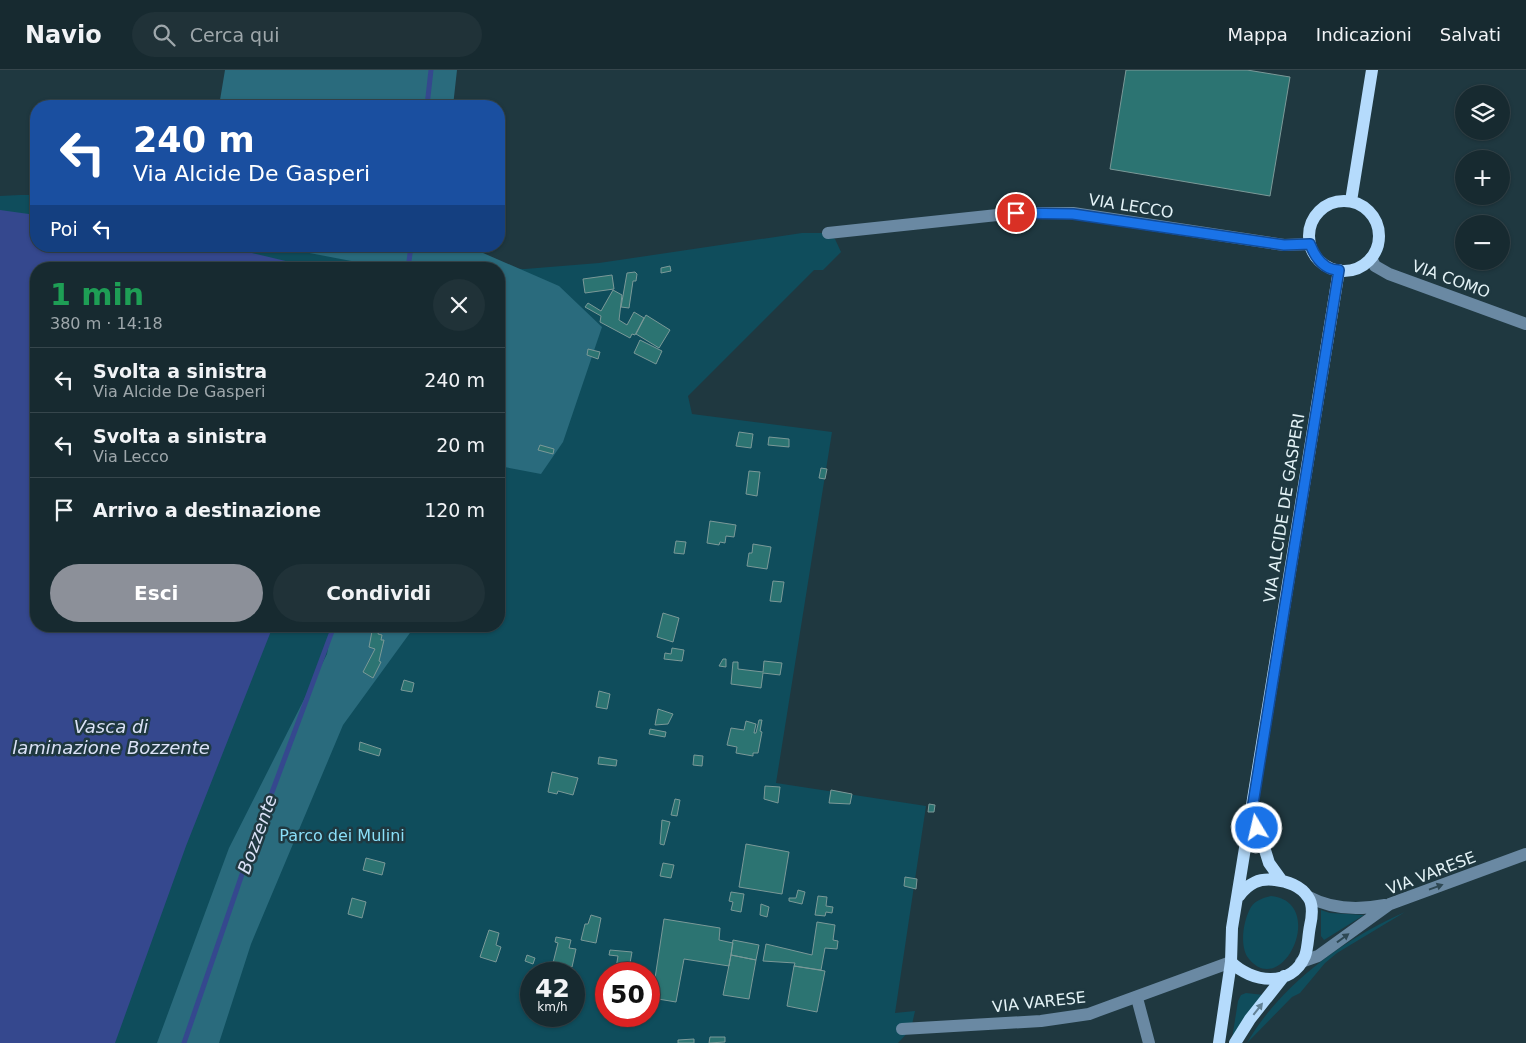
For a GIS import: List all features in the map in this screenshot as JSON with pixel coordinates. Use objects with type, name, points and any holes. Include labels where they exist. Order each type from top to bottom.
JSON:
[{"type":"main road","points":[[1351,201],[1372,70]]},
{"type":"main road","points":[[1351,201],[1370,213],[1378,226],[1379,240],[1370,258],[1364,265],[1350,271],[1339,270],[1322,264],[1313,253],[1310,244],[1310,224],[1318,212],[1330,204],[1351,201]]},
{"type":"main road","name":"VIA ALCIDE DE GASPERI","points":[[1238,898],[1339,270]]},
{"type":"main road","name":"VIA ALCIDE DE GASPERI","points":[[1252,810],[1269,863],[1282,881]]},
{"type":"main road","points":[[1219,1043],[1231,962],[1232,928],[1238,898],[1247,885],[1261,880],[1282,881],[1296,886],[1309,897],[1312,916],[1305,955],[1302,962],[1284,976],[1250,1019],[1235,1043]]},
{"type":"main road","points":[[1231,962],[1241,972],[1254,978],[1269,980],[1284,976]]},
{"type":"street","name":"VIA LECCO","points":[[828,233],[1016,213],[1042,212],[1073,214],[1284,245],[1310,244]]},
{"type":"street","name":"VIA COMO","points":[[1370,258],[1376,266],[1389,274],[1526,324]]},
{"type":"street","name":"VIA VARESE","points":[[1302,962],[1318,956],[1390,904],[1526,854]]},
{"type":"street","points":[[1309,897],[1337,907],[1358,909],[1390,904]]},
{"type":"street","name":"VIA VARESE","points":[[902,1029],[1041,1021],[1089,1014],[1231,962]]},
{"type":"street","points":[[1137,998],[1149,1043]]},
{"type":"green space","name":"Parco dei Mulini","points":[[30,195],[30,252],[363,252],[443,262],[30,262],[30,632],[505,632],[505,268],[525,269],[599,263],[802,233],[822,233],[835,239],[841,252],[823,270],[814,270],[688,396],[692,414],[832,432],[776,783],[926,806],[895,1013],[915,1011],[911,1029],[898,1043],[0,1043],[0,196]]},
{"type":"green space","points":[[1271,896],[1288,902],[1296,914],[1298,929],[1294,945],[1286,959],[1275,967],[1262,968],[1249,959],[1246,954],[1243,941],[1244,926],[1251,907],[1257,901]]},
{"type":"green space","points":[[1321,910],[1330,913],[1364,915],[1324,940],[1321,936]]},
{"type":"green space","points":[[1405,912],[1337,953],[1325,963],[1300,993],[1292,997],[1247,1043],[1277,1001],[1316,966],[1359,936]]},
{"type":"green space","points":[[1246,993],[1264,995],[1232,1039],[1238,1001],[1241,995]]},
{"type":"shaded area","points":[[225,70],[457,70],[454,100],[220,100]]},
{"type":"shaded area","points":[[304,252],[481,252],[504,262],[356,262]]},
{"type":"shaded area","points":[[505,263],[559,286],[602,327],[563,442],[541,474],[505,467]]},
{"type":"shaded area","points":[[331,632],[411,632],[343,725],[251,944],[219,1043],[157,1043],[229,848],[327,654]]},
{"type":"water","name":"Vasca di laminazione Bozzente","points":[[0,210],[30,214],[30,252],[248,252],[290,262],[30,262],[30,632],[271,632],[186,846],[115,1043],[0,1043]]},
{"type":"building","points":[[1126,70],[1247,70],[1290,77],[1270,196],[1110,169]]},
{"type":"building","points":[[670,266],[671,271],[661,273],[661,268]]},
{"type":"building","points":[[635,272],[637,274],[636,281],[633,281],[629,308],[621,307],[627,273]]},
{"type":"building","points":[[612,275],[614,289],[585,293],[583,279]]},
{"type":"building","points":[[613,290],[622,295],[619,320],[627,325],[634,312],[644,318],[635,335],[632,334],[630,338],[600,322],[601,316],[585,307],[588,303],[601,311]]},
{"type":"building","points":[[646,315],[670,330],[659,348],[636,334]]},
{"type":"building","points":[[640,340],[662,351],[656,364],[634,353]]},
{"type":"building","points":[[588,349],[600,352],[598,359],[587,355]]},
{"type":"building","points":[[739,432],[753,434],[751,448],[736,446]]},
{"type":"building","points":[[769,437],[789,439],[789,447],[768,445]]},
{"type":"building","points":[[540,445],[554,449],[553,454],[538,450]]},
{"type":"building","points":[[821,468],[827,469],[825,479],[819,478]]},
{"type":"building","points":[[749,471],[760,472],[757,496],[746,494]]},
{"type":"building","points":[[710,521],[736,525],[734,537],[726,536],[725,543],[720,542],[719,545],[707,543]]},
{"type":"building","points":[[676,541],[686,542],[684,554],[674,553]]},
{"type":"building","points":[[753,544],[771,547],[767,569],[747,566]]},
{"type":"building","points":[[773,581],[784,582],[781,602],[770,601]]},
{"type":"building","points":[[663,613],[679,618],[673,642],[657,637]]},
{"type":"building","points":[[372,632],[378,632],[378,634],[382,635],[381,640],[384,640],[379,661],[381,662],[373,678],[363,672],[375,649],[369,647]]},
{"type":"building","points":[[672,648],[684,650],[682,661],[664,659],[665,653],[671,654]]},
{"type":"building","points":[[723,659],[726,659],[726,667],[719,666]]},
{"type":"building","points":[[764,661],[782,663],[780,675],[763,673],[761,688],[731,684],[733,662],[738,662],[738,669],[763,672]]},
{"type":"building","points":[[404,680],[414,683],[412,692],[401,690]]},
{"type":"building","points":[[599,691],[610,694],[607,709],[596,707]]},
{"type":"building","points":[[658,709],[673,714],[668,724],[655,725]]},
{"type":"building","points":[[759,720],[762,720],[760,731],[762,732],[758,753],[753,753],[753,756],[736,753],[737,747],[727,745],[731,728],[744,730],[746,721],[756,724],[754,733],[756,733]]},
{"type":"building","points":[[650,729],[666,732],[665,737],[649,734]]},
{"type":"building","points":[[360,742],[381,749],[379,756],[359,750]]},
{"type":"building","points":[[694,755],[703,756],[702,766],[693,765]]},
{"type":"building","points":[[599,757],[617,760],[616,766],[598,764]]},
{"type":"building","points":[[552,772],[578,778],[573,795],[558,791],[557,794],[548,792]]},
{"type":"building","points":[[765,786],[780,787],[778,803],[764,799]]},
{"type":"building","points":[[831,790],[852,794],[850,804],[829,803]]},
{"type":"building","points":[[675,799],[680,800],[677,816],[671,815]]},
{"type":"building","points":[[929,804],[935,805],[934,812],[928,812]]},
{"type":"building","points":[[662,820],[670,822],[664,845],[660,844]]},
{"type":"building","points":[[746,844],[789,852],[782,894],[739,887]]},
{"type":"building","points":[[366,858],[385,863],[382,875],[363,870]]},
{"type":"building","points":[[663,863],[674,865],[671,878],[660,876]]},
{"type":"building","points":[[905,877],[917,879],[916,889],[904,886]]},
{"type":"building","points":[[798,890],[805,892],[802,904],[789,901],[789,898],[796,898]]},
{"type":"building","points":[[731,892],[744,894],[741,912],[731,910],[733,902],[729,901]]},
{"type":"building","points":[[818,896],[827,897],[826,906],[833,907],[832,913],[826,912],[825,916],[815,915]]},
{"type":"building","points":[[352,898],[366,902],[362,918],[348,914]]},
{"type":"building","points":[[761,904],[769,907],[767,917],[760,915]]},
{"type":"building","points":[[591,915],[601,918],[596,943],[581,940],[585,924],[588,924]]},
{"type":"building","points":[[664,919],[720,928],[719,940],[733,943],[729,966],[684,959],[676,1002],[660,999],[660,962],[657,962]]},
{"type":"building","points":[[817,922],[835,925],[833,940],[838,941],[837,949],[825,948],[821,970],[794,966],[795,963],[763,961],[766,944],[812,955]]},
{"type":"building","points":[[489,930],[499,933],[496,945],[501,947],[496,962],[480,957]]},
{"type":"building","points":[[556,937],[571,940],[569,948],[576,949],[573,962],[553,962],[558,943],[555,942]]},
{"type":"building","points":[[733,940],[759,945],[756,960],[731,955]]},
{"type":"building","points":[[610,950],[632,952],[630,962],[617,962],[618,956],[609,955]]},
{"type":"building","points":[[527,955],[535,958],[534,962],[525,961]]},
{"type":"building","points":[[731,955],[756,960],[749,999],[723,995]]},
{"type":"building","points":[[794,966],[825,971],[817,1012],[787,1006]]},
{"type":"building","points":[[710,1037],[725,1037],[725,1042],[709,1043]]},
{"type":"building","points":[[694,1039],[694,1043],[678,1043],[678,1040]]},
{"type":"waterway","name":"Bozzente","points":[[428,100],[431,70]]},
{"type":"waterway","name":"Bozzente","points":[[409,262],[410,252]]},
{"type":"waterway","name":"Bozzente","points":[[184,1043],[249,854],[332,632]]},
{"type":"route","points":[[1016,213],[1073,214],[1284,245],[1310,244],[1313,253],[1322,264],[1339,270],[1252,810],[1257,828]]}]
